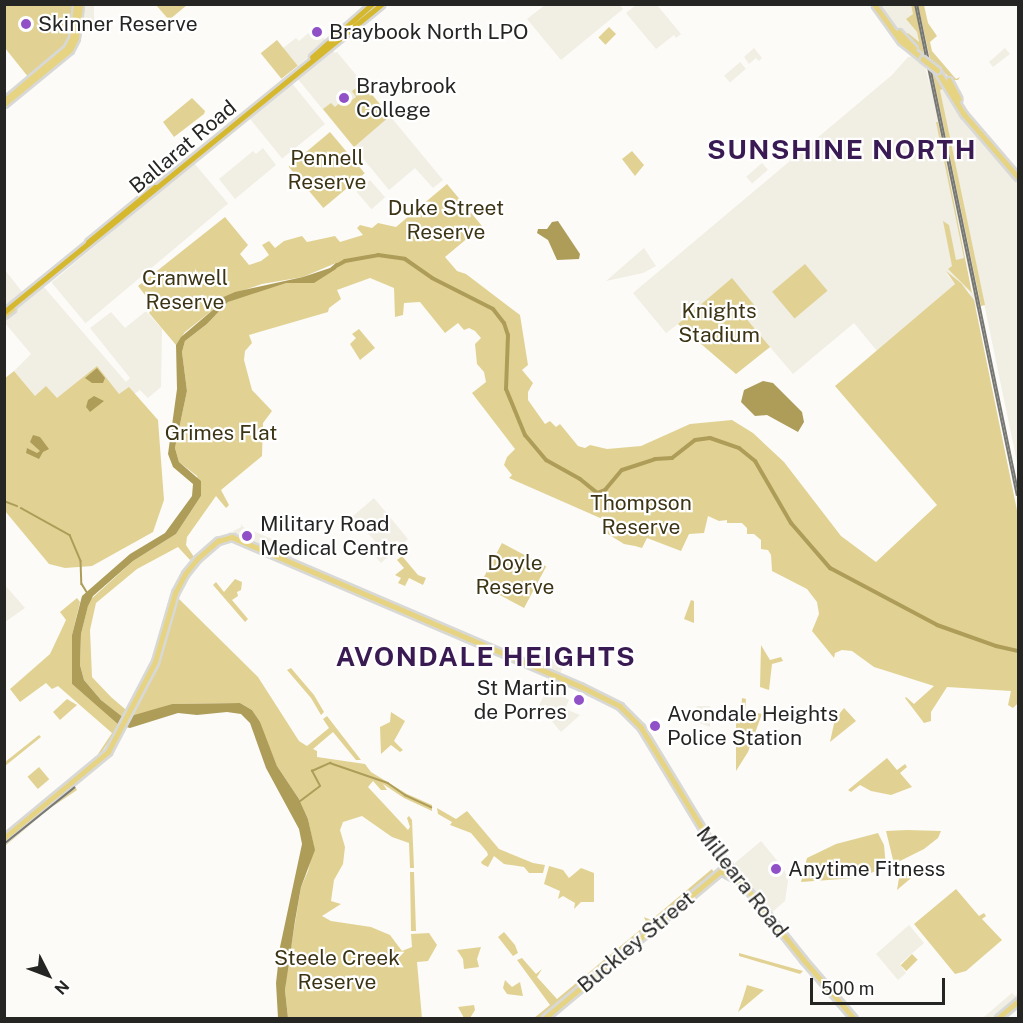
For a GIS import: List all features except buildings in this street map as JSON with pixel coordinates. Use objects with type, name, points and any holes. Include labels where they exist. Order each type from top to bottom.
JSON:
[{"type":"highway","name":"Ballarat Road","points":[[4,312],[291,75],[372,4]]},
{"type":"highway","name":"Ballarat Road","points":[[4,312],[14,307],[381,4]]},
{"type":"main road","points":[[4,103],[67,48],[76,23],[78,4]]},
{"type":"main road","points":[[875,5],[903,42],[936,68],[970,120],[1018,177]]},
{"type":"main road","name":"Milleara Road","points":[[4,839],[99,761],[118,735],[156,661],[175,593],[182,580],[203,553],[220,539],[229,537],[614,702],[641,727],[721,861],[804,960]]},
{"type":"main road","name":"Milleara Road","points":[[667,771],[737,880],[854,1018]]},
{"type":"main road","points":[[721,861],[718,873],[726,872],[737,880]]},
{"type":"main road","name":"Buckley Street","points":[[545,1018],[727,866]]},
{"type":"main road","points":[[998,1018],[1018,1003]]},
{"type":"main road","points":[[1002,1018],[1018,1003]]},
{"type":"shaded area","points":[[82,5],[94,5],[94,29],[82,29]]},
{"type":"shaded area","points":[[545,5],[620,5],[623,9],[561,60],[527,19]]},
{"type":"shaded area","points":[[636,5],[657,5],[681,34],[676,38],[674,35],[656,49],[626,13]]},
{"type":"shaded area","points":[[878,5],[911,5],[913,14],[907,20],[917,32],[919,43],[905,37]]},
{"type":"shaded area","points":[[915,5],[918,5],[930,59],[924,54]]},
{"type":"shaded area","points":[[316,27],[326,41],[298,66],[283,48],[296,38],[299,41]]},
{"type":"shaded area","points":[[754,48],[762,58],[759,61],[756,58],[749,64],[744,57]]},
{"type":"shaded area","points":[[1005,48],[1010,54],[993,67],[989,62]]},
{"type":"shaded area","points":[[332,49],[335,53],[337,52],[443,180],[433,188],[415,168],[389,190],[297,78]]},
{"type":"shaded area","points":[[916,56],[924,61],[930,88],[926,62],[931,66],[981,306],[976,308],[969,291],[945,272],[955,284],[877,351],[854,323],[793,374],[770,347],[736,374],[678,324],[666,333],[633,293],[892,75],[908,57]],"holes":[[[954,202],[973,293],[957,278],[965,260]]]},
{"type":"shaded area","points":[[740,62],[746,69],[730,83],[724,76]]},
{"type":"shaded area","points":[[291,82],[325,124],[282,159],[248,117]]},
{"type":"shaded area","points":[[942,89],[1018,181],[1018,467],[944,111],[940,90]]},
{"type":"shaded area","points":[[263,148],[276,165],[235,199],[219,179],[253,151],[256,154]]},
{"type":"shaded area","points":[[194,163],[228,204],[86,323],[52,283]]},
{"type":"shaded area","points":[[762,163],[768,170],[752,184],[746,177]]},
{"type":"shaded area","points":[[163,169],[167,175],[147,191],[143,187]]},
{"type":"shaded area","points":[[370,180],[385,197],[372,209],[356,192]]},
{"type":"shaded area","points":[[558,221],[580,254],[579,259],[557,260],[548,240],[537,233],[538,229],[547,229],[552,222]]},
{"type":"shaded area","points":[[644,248],[656,266],[643,273],[606,281]]},
{"type":"shaded area","points":[[339,263],[336,269],[314,283],[286,283],[228,302],[207,324],[185,341],[182,352],[187,391],[175,448],[179,462],[201,481],[201,496],[176,534],[133,561],[93,596],[81,634],[80,665],[84,680],[101,700],[124,718],[172,704],[240,703],[252,710],[260,722],[277,766],[299,799],[308,819],[315,850],[301,887],[295,921],[285,990],[288,1018],[278,1018],[276,983],[280,947],[302,844],[299,829],[266,768],[250,723],[241,714],[227,712],[197,715],[178,713],[130,728],[119,725],[72,684],[72,635],[82,596],[130,554],[165,533],[192,496],[193,484],[173,467],[168,454],[177,389],[176,345],[181,337],[214,309],[221,298],[235,292],[303,277],[330,268]]},
{"type":"shaded area","points":[[5,270],[23,293],[4,305]]},
{"type":"shaded area","points":[[43,286],[126,382],[130,378],[90,328],[111,312],[125,328],[146,311],[162,329],[161,387],[148,398],[140,390],[134,394],[129,388],[120,394],[57,399],[35,396],[14,371],[31,354],[5,323],[4,318]]},
{"type":"shaded area","points":[[97,368],[105,378],[103,383],[92,383],[85,378]]},
{"type":"shaded area","points":[[763,381],[773,383],[802,412],[804,422],[798,432],[767,415],[755,416],[741,402],[744,390]]},
{"type":"shaded area","points":[[94,396],[104,401],[90,412],[86,407],[88,400]]},
{"type":"shaded area","points":[[33,435],[40,437],[49,449],[43,452],[39,459],[26,453],[27,448],[37,453],[40,451],[30,442]]},
{"type":"shaded area","points":[[374,498],[408,539],[381,563],[373,554],[380,547],[353,516]]},
{"type":"shaded area","points":[[241,524],[243,527],[272,539],[262,547],[237,537],[233,531],[241,527]]},
{"type":"shaded area","points":[[274,540],[302,552],[290,559],[267,550]]},
{"type":"shaded area","points":[[4,584],[25,608],[5,622],[4,622]]},
{"type":"shaded area","points":[[539,654],[564,664],[560,674],[535,664]]},
{"type":"shaded area","points":[[550,677],[568,684],[564,692],[567,694],[565,698],[569,700],[565,709],[580,715],[561,732],[539,706],[548,686],[546,680]]},
{"type":"shaded area","points":[[697,706],[710,706],[710,727],[689,719]]},
{"type":"shaded area","points":[[75,788],[5,845],[14,834]]},
{"type":"shaded area","points":[[761,841],[784,869],[788,881],[785,901],[770,914],[734,867],[735,863]]},
{"type":"shaded area","points":[[909,925],[924,943],[900,964],[906,973],[898,980],[876,954]]},
{"type":"shaded area","points":[[1012,993],[1015,996],[1018,993],[1018,997],[993,1018],[984,1017]]},
{"type":"green space","points":[[4,5],[74,5],[67,45],[29,78],[5,48]]},
{"type":"green space","points":[[156,5],[187,5],[169,20]]},
{"type":"green space","points":[[911,5],[915,5],[924,54],[905,37],[908,33],[919,42],[917,32],[906,19],[913,14]]},
{"type":"green space","points":[[918,5],[924,5],[928,23],[937,36],[930,42],[932,51],[956,79],[960,77],[958,80],[952,80],[930,59]]},
{"type":"green space","points":[[609,27],[616,34],[605,45],[598,38]]},
{"type":"green space","points":[[277,40],[298,66],[281,79],[261,53]]},
{"type":"green space","points":[[931,66],[939,74],[959,109],[943,89],[940,90],[985,305],[981,306]]},
{"type":"green space","points":[[359,86],[362,91],[367,89],[390,116],[354,147],[323,109],[331,103],[335,107],[344,99],[352,100],[356,97],[352,91]]},
{"type":"green space","points":[[192,98],[205,111],[204,114],[174,137],[163,122]]},
{"type":"green space","points":[[936,122],[938,122],[972,293],[948,269],[952,266],[943,221],[949,225],[956,260],[964,258]]},
{"type":"green space","name":"Pennell Reserve","points":[[330,132],[365,173],[323,208],[289,167]]},
{"type":"green space","points":[[632,151],[644,165],[635,176],[622,159]]},
{"type":"green space","points":[[447,184],[482,226],[445,257],[457,271],[466,274],[520,315],[528,365],[522,370],[533,383],[528,392],[528,400],[545,424],[550,421],[556,427],[560,424],[578,446],[585,448],[590,445],[607,449],[641,446],[690,424],[732,420],[753,433],[784,462],[841,536],[876,562],[937,505],[835,386],[955,284],[946,271],[961,283],[974,300],[1018,515],[1018,703],[1013,708],[1008,705],[1011,691],[947,687],[931,712],[931,721],[924,723],[905,698],[914,704],[934,686],[874,667],[852,651],[842,650],[835,653],[834,658],[812,631],[819,614],[817,602],[807,589],[772,571],[771,555],[768,550],[761,549],[761,540],[754,534],[747,534],[747,528],[742,523],[727,523],[727,520],[719,521],[708,516],[704,533],[689,534],[681,551],[647,538],[642,548],[624,544],[603,531],[607,521],[509,478],[512,475],[504,465],[507,457],[515,449],[472,393],[486,382],[484,372],[477,364],[475,344],[481,338],[469,328],[464,330],[458,323],[445,333],[420,302],[404,303],[403,315],[395,317],[394,288],[370,278],[337,290],[341,299],[329,308],[328,312],[249,335],[252,343],[245,351],[244,360],[252,390],[272,411],[263,423],[262,456],[221,490],[229,505],[226,508],[216,496],[187,537],[186,545],[194,557],[190,560],[178,547],[137,569],[96,603],[90,630],[92,677],[125,709],[129,708],[124,718],[101,700],[84,680],[80,665],[81,634],[89,601],[133,561],[176,534],[201,496],[197,476],[179,462],[175,448],[187,391],[182,352],[185,341],[207,324],[228,302],[252,291],[331,271],[336,263],[303,277],[262,284],[221,298],[214,309],[185,332],[176,345],[149,313],[153,305],[138,286],[225,217],[248,245],[240,254],[249,265],[269,255],[262,245],[269,241],[275,248],[284,241],[302,236],[307,242],[335,236],[340,242],[363,235],[357,228],[360,225],[372,228],[378,223],[396,227]]},
{"type":"green space","points":[[805,264],[827,291],[795,318],[772,292]]},
{"type":"green space","name":"Knights Stadium","points":[[732,278],[755,306],[744,316],[770,347],[736,374],[678,324]]},
{"type":"green space","points":[[359,329],[375,348],[360,360],[350,344],[356,338],[352,334]]},
{"type":"green space","points":[[97,366],[119,394],[129,387],[158,420],[164,500],[153,532],[92,566],[65,568],[49,564],[5,511],[4,379],[14,371],[35,396],[46,386],[57,398]]},
{"type":"green space","name":"Doyle Reserve","points":[[502,543],[546,566],[524,608],[480,584]]},
{"type":"green space","points":[[402,556],[418,575],[426,578],[423,585],[409,578],[405,586],[398,583],[401,578],[395,575],[404,568],[397,560]]},
{"type":"green space","points":[[235,579],[242,582],[241,590],[232,600],[248,619],[245,622],[213,585],[216,582],[224,592]]},
{"type":"green space","name":"Steele Creek Reserve","points":[[177,597],[258,677],[299,741],[307,746],[329,728],[323,719],[327,716],[361,760],[356,760],[333,732],[313,749],[317,751],[317,757],[365,764],[371,772],[407,794],[432,805],[432,811],[404,798],[383,784],[387,790],[381,790],[373,781],[368,787],[408,830],[410,827],[407,818],[409,816],[412,820],[414,868],[410,868],[409,843],[392,837],[362,816],[343,822],[340,830],[345,847],[343,864],[334,880],[331,901],[341,904],[322,916],[331,921],[371,927],[390,935],[402,951],[412,947],[411,934],[429,933],[437,945],[428,961],[417,962],[422,1018],[288,1018],[285,990],[287,971],[301,887],[314,847],[308,819],[299,799],[277,766],[259,722],[252,710],[240,703],[172,704],[130,718],[164,649]]},
{"type":"green space","points":[[77,598],[80,602],[72,635],[72,684],[120,725],[99,756],[98,754],[112,733],[58,686],[52,689],[46,683],[20,702],[10,689],[50,654],[66,620],[60,612]]},
{"type":"green space","points":[[691,600],[694,601],[694,623],[684,619]]},
{"type":"green space","points":[[761,645],[770,660],[781,657],[783,661],[772,664],[769,690],[760,687]]},
{"type":"green space","points":[[291,668],[314,695],[324,712],[321,715],[311,698],[287,670]]},
{"type":"green space","points":[[742,698],[746,699],[745,710],[762,714],[748,752],[736,771],[736,709],[741,709]]},
{"type":"green space","points":[[67,699],[77,705],[60,720],[53,712]]},
{"type":"green space","points":[[844,708],[856,721],[830,742],[835,719]]},
{"type":"green space","points":[[391,712],[405,721],[394,741],[403,750],[400,752],[391,745],[381,754],[380,727],[390,722]]},
{"type":"green space","points":[[39,735],[41,737],[5,766],[5,762]]},
{"type":"green space","points":[[887,758],[897,770],[905,764],[907,767],[900,773],[912,787],[891,795],[871,791],[860,785],[851,792],[848,790]]},
{"type":"green space","points":[[39,767],[49,779],[38,789],[28,777]]},
{"type":"green space","points":[[74,785],[77,790],[50,808],[75,788],[74,786],[5,841]]},
{"type":"green space","points":[[437,808],[456,819],[467,811],[499,849],[533,863],[545,865],[543,873],[529,873],[524,867],[504,864],[494,856],[488,867],[482,864],[481,862],[488,855],[487,852],[471,833],[450,825],[452,822],[438,814]]},
{"type":"green space","points":[[886,831],[941,831],[938,838],[924,849],[894,864]]},
{"type":"green space","points":[[878,833],[884,845],[886,868],[855,878],[801,882],[807,858],[836,844]]},
{"type":"green space","points":[[930,862],[897,890],[899,878],[895,869],[900,877],[904,877]]},
{"type":"green space","points":[[549,866],[563,870],[569,878],[581,868],[594,873],[594,902],[581,902],[574,909],[575,903],[563,896],[558,899],[560,891],[544,884]]},
{"type":"green space","points":[[712,869],[714,873],[542,1018],[534,1018],[550,1005],[517,960],[522,958],[536,974],[542,969],[537,977],[557,999],[647,924],[644,917],[651,920]]},
{"type":"green space","points":[[410,872],[414,872],[416,931],[411,931]]},
{"type":"green space","points":[[956,889],[979,916],[984,913],[986,916],[982,919],[1002,940],[966,971],[955,974],[914,924]]},
{"type":"green space","points":[[504,932],[515,945],[518,953],[513,956],[498,937]]},
{"type":"green space","points":[[481,947],[477,959],[479,967],[464,969],[463,959],[457,950]]},
{"type":"green space","points":[[739,953],[803,971],[800,974],[739,956]]},
{"type":"green space","points":[[912,954],[918,960],[906,971],[901,965]]},
{"type":"green space","points":[[505,980],[512,987],[520,982],[523,996],[507,994],[503,988]]},
{"type":"green space","points":[[747,985],[764,990],[738,1012],[743,998]]},
{"type":"green space","points":[[474,1005],[475,1010],[470,1018],[464,1018],[458,1007]]},
{"type":"waterway","points":[[336,266],[345,261],[378,255],[405,259],[432,278],[493,309],[504,323],[508,335],[506,389],[525,435],[546,460],[580,479],[597,493],[605,490],[622,470],[655,459],[672,458],[695,440],[710,438],[739,448],[755,461],[791,523],[830,568],[937,625],[996,646],[1018,651]]},
{"type":"waterway","points":[[4,501],[17,506]]},
{"type":"waterway","points":[[21,508],[70,535],[81,561],[82,584],[87,592]]},
{"type":"waterway","points":[[299,802],[320,786],[312,771],[330,763],[388,783],[405,795],[431,807]]},
{"type":"tram line","points":[[4,844],[74,788]]},
{"type":"railway","points":[[916,4],[1018,496]]},
{"type":"place","name":"Skinner Reserve","points":[[26,24]]},
{"type":"place","name":"Braybook North LPO","points":[[317,32]]},
{"type":"place","name":"Braybrook College","points":[[344,98]]},
{"type":"place","name":"Military Road Medical Centre","points":[[247,536]]},
{"type":"place","name":"St Martin de Porres","points":[[579,700]]},
{"type":"place","name":"Avondale Heights Police Station","points":[[655,726]]},
{"type":"place","name":"Anytime Fitness","points":[[776,869]]},
{"type":"district","name":"SUNSHINE NORTH","points":[[842,150]]},
{"type":"district","name":"AVONDALE HEIGHTS","points":[[486,657]]},
{"type":"park label","name":"Duke Street Reserve","points":[[446,220]]},
{"type":"park label","name":"Cranwell Reserve","points":[[185,290]]},
{"type":"park label","name":"Grimes Flat","points":[[221,433]]},
{"type":"park label","name":"Thompson Reserve","points":[[641,515]]}]
